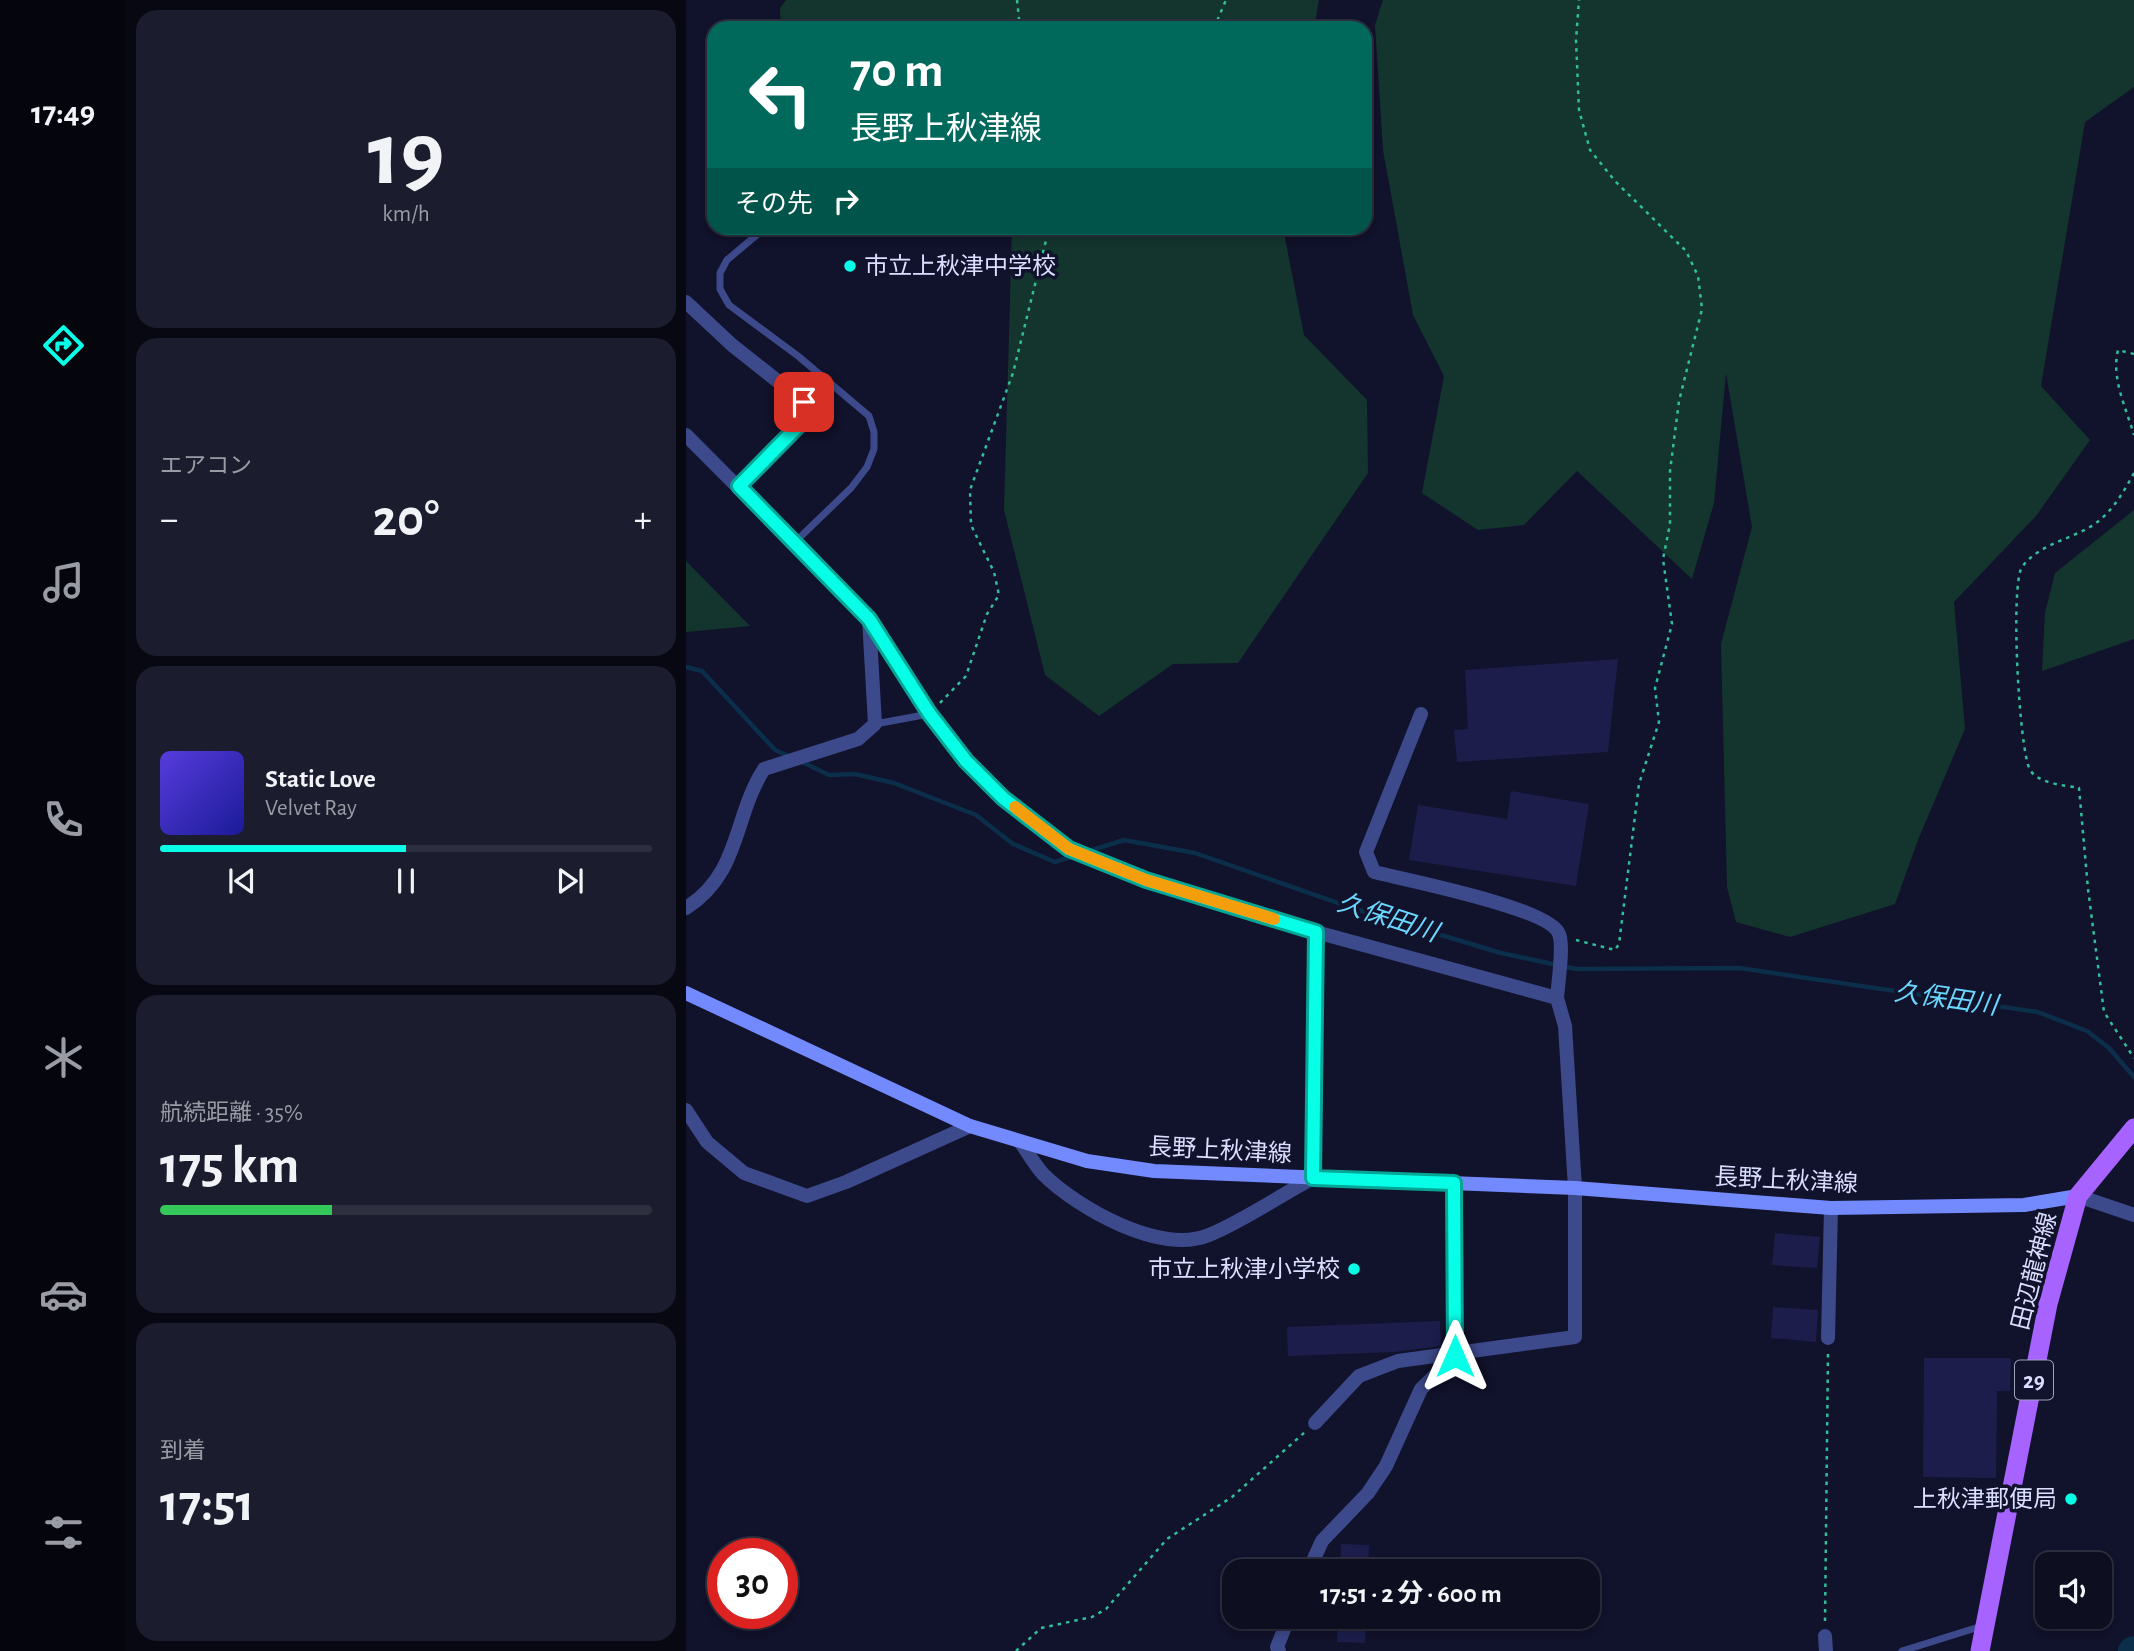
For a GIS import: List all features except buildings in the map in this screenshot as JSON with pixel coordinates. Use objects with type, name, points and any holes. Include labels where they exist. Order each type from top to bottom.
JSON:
[{"type":"main road","name":"長野上秋津線","points":[[686,993],[970,1126],[1087,1161],[1154,1171],[1575,1188],[1830,1208],[2024,1205],[2078,1196]]},
{"type":"main road","name":"田辺龍神線","points":[[1980,1651],[2048,1304],[2078,1196],[2134,1128]]},
{"type":"street","points":[[686,302],[732,345],[804,402],[804,420],[739,486]]},
{"type":"street","points":[[686,435],[869,619],[929,713],[966,761],[1003,798],[1069,849],[1146,880],[1316,932],[1557,998]]},
{"type":"street","points":[[686,908],[720,878],[740,834],[756,782],[764,769],[858,739],[875,724],[869,619]]},
{"type":"street","points":[[1315,1423],[1359,1376],[1398,1361],[1455,1356],[1575,1337],[1575,1188],[1565,1026],[1557,998],[1560,935],[1552,922],[1494,901],[1374,872],[1366,852],[1421,714]]},
{"type":"street","points":[[1021,1143],[1043,1174],[1093,1210],[1128,1230],[1177,1239],[1207,1236],[1313,1178],[1316,932]]},
{"type":"street","points":[[686,1110],[707,1142],[744,1173],[807,1196],[846,1182],[970,1126]]},
{"type":"street","points":[[1314,1559],[1322,1541],[1368,1493],[1386,1466],[1421,1389],[1455,1356],[1454,1183]]},
{"type":"street","points":[[2078,1196],[2134,1215]]},
{"type":"street","points":[[1828,1338],[1830,1208]]},
{"type":"street","points":[[1279,1651],[1277,1647],[1284,1629]]},
{"type":"lane","points":[[757,235],[727,260],[720,273],[720,289],[729,305],[798,356],[869,416],[874,432],[874,449],[867,467],[795,542]]},
{"type":"lane","points":[[875,724],[929,713]]},
{"type":"lane","points":[[1902,1651],[1987,1624]]},
{"type":"path","points":[[1017,0],[1019,21]]},
{"type":"path","points":[[1217,21],[1226,0]]},
{"type":"path","points":[[1560,935],[1615,950],[1619,944],[1639,784],[1659,722],[1655,688],[1672,624],[1663,559],[1670,524],[1670,471],[1679,401],[1702,309],[1698,276],[1686,251],[1615,181],[1590,150],[1579,110],[1576,40],[1579,0]]},
{"type":"path","points":[[929,713],[966,676],[987,614],[999,595],[995,572],[971,525],[970,490],[1013,373],[1047,235]]},
{"type":"path","points":[[2134,354],[2118,350],[2116,358],[2116,376],[2134,435]]},
{"type":"path","points":[[2134,473],[2120,500],[2098,522],[2031,557],[2020,570],[2015,600],[2022,736],[2030,769],[2039,779],[2079,788],[2088,889],[2104,1012],[2134,1058]]},
{"type":"path","points":[[1826,1644],[1828,1338]]},
{"type":"path","points":[[1016,1651],[1041,1628],[1092,1617],[1106,1609],[1167,1539],[1232,1497],[1315,1423]]},
{"type":"green space","points":[[786,0],[1319,0],[1315,21],[781,21],[780,8]]},
{"type":"green space","points":[[1383,0],[2134,0],[2134,87],[2085,122],[2041,386],[2090,440],[2036,516],[1954,602],[1965,729],[1918,840],[1895,904],[1790,937],[1736,922],[1727,887],[1721,644],[1752,527],[1726,373],[1714,503],[1692,579],[1577,471],[1524,525],[1478,530],[1422,493],[1444,376],[1413,315],[1383,150],[1375,25]]},
{"type":"green space","points":[[1012,235],[1284,235],[1304,335],[1367,400],[1368,473],[1238,663],[1173,664],[1099,716],[1045,675],[1004,510]]},
{"type":"green space","points":[[2134,510],[2134,639],[2042,671],[2045,613],[2055,573]]},
{"type":"green space","points":[[686,561],[750,626],[686,632]]},
{"type":"waterway","name":"久保田川","points":[[686,667],[702,671],[775,750],[789,756]]},
{"type":"waterway","name":"久保田川","points":[[800,761],[829,775],[855,774],[894,783],[976,815],[1013,844],[1055,862],[1074,856]]},
{"type":"waterway","name":"久保田川","points":[[1086,852],[1124,840],[1195,853],[1355,909],[1501,953],[1576,969],[1739,968],[2038,1012],[2087,1031],[2109,1048],[2134,1077]]},
{"type":"slow traffic","points":[[1015,807],[1069,849],[1146,880],[1274,919]]},
{"type":"place","name":"市立上秋津中学校","points":[[850,266]]},
{"type":"place","name":"市立上秋津小学校","points":[[1354,1269]]},
{"type":"place","name":"上秋津郵便局","points":[[2071,1499]]},
{"type":"route","points":[[804,402],[804,420],[773,448],[739,486],[869,619],[929,713],[966,761],[1003,798],[1069,849],[1146,880],[1316,932],[1313,1178],[1454,1183],[1455,1356]]}]
